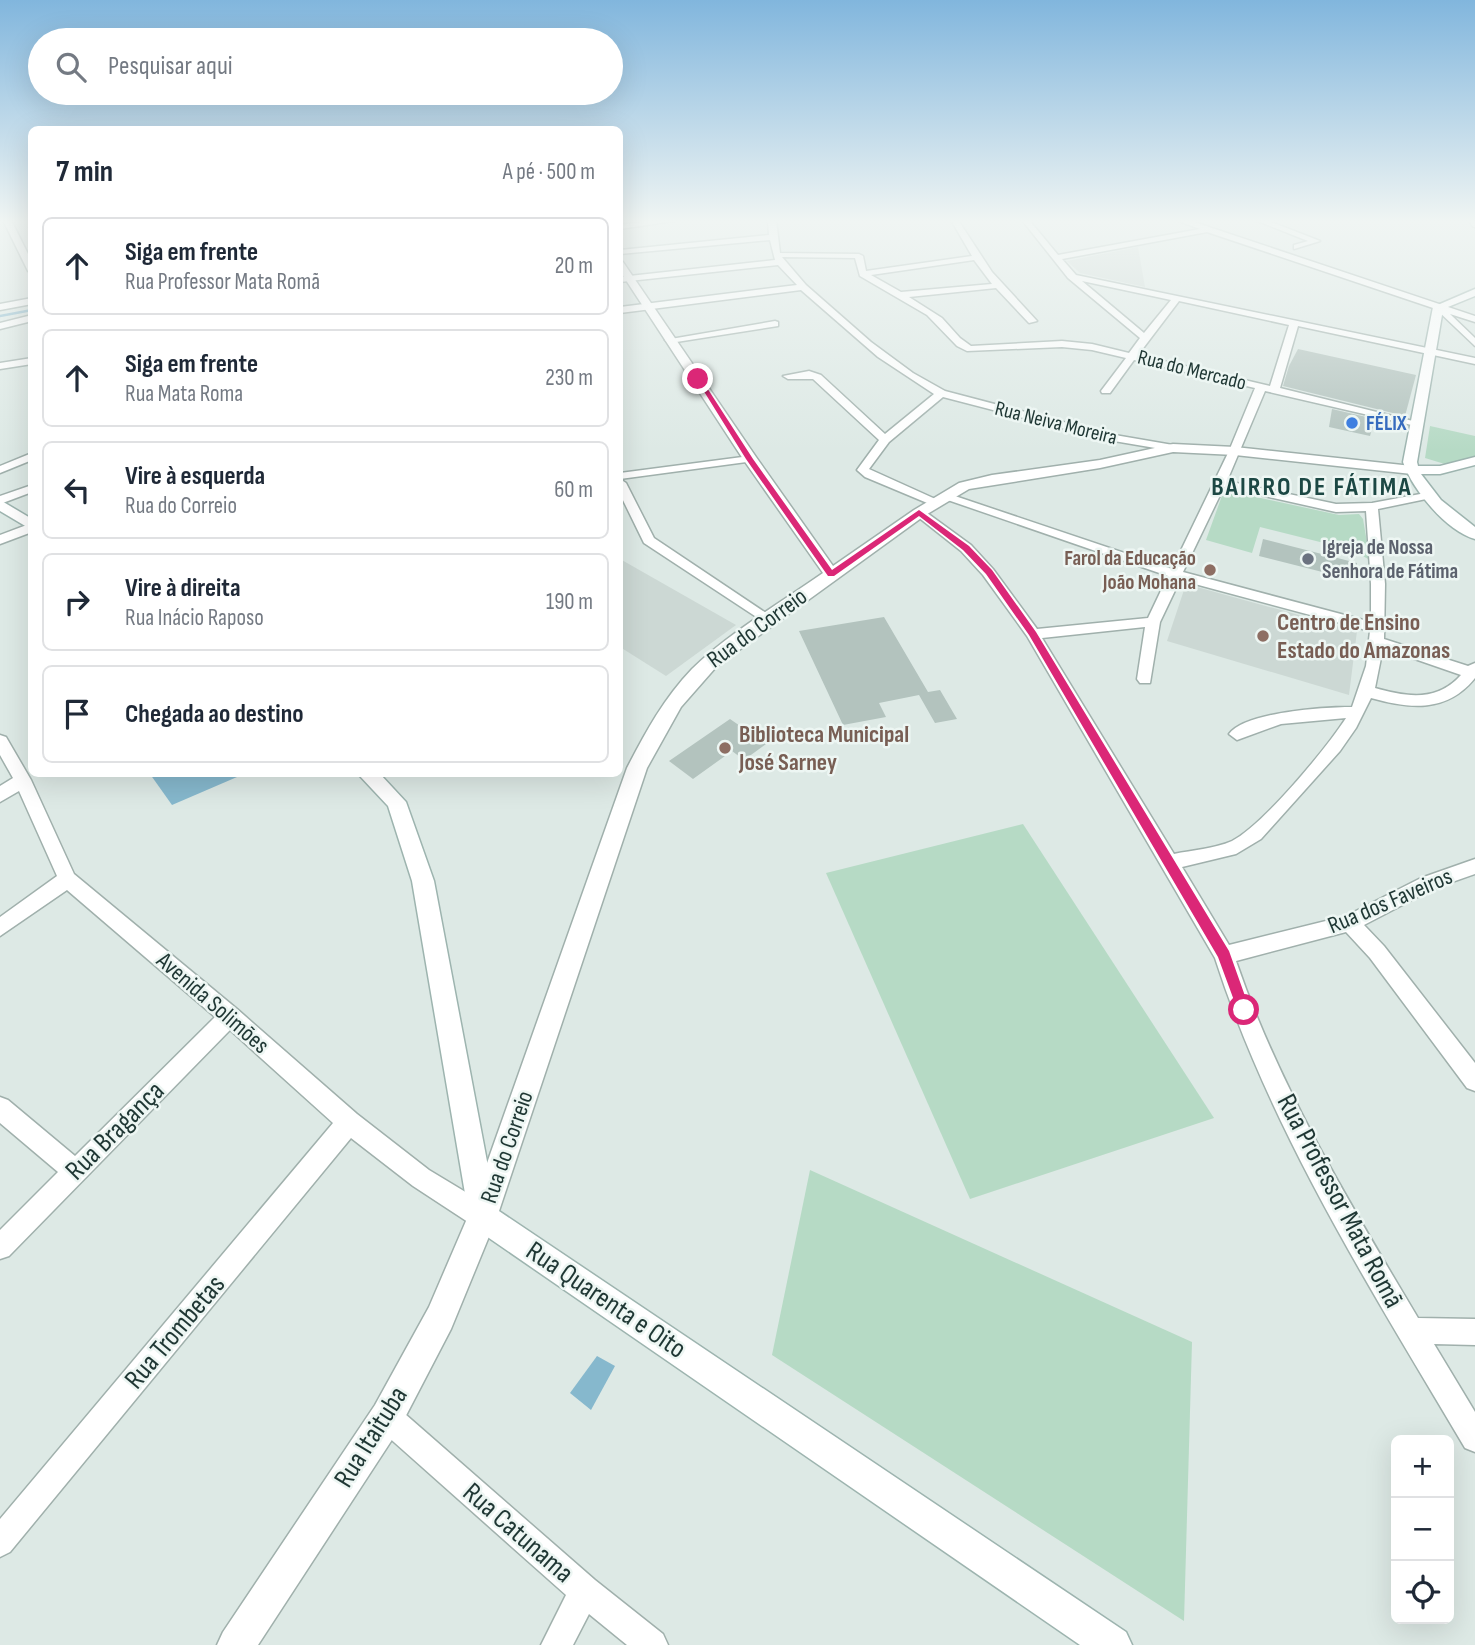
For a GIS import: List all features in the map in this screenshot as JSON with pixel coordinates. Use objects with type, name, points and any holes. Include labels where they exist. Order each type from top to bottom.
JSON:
[{"type":"street","points":[[639,297],[831,574]]},
{"type":"street","points":[[623,310],[732,297]]},
{"type":"street","name":"Rua Neiva Moreira","points":[[814,297],[874,351],[919,383],[941,394],[1108,437],[1172,448]]},
{"type":"street","name":"Rua do Mercado","points":[[900,297],[941,322],[964,348],[987,350],[1073,344],[1416,423]]},
{"type":"street","points":[[1007,297],[1032,321]]},
{"type":"street","points":[[1093,297],[1115,318],[1144,337]]},
{"type":"street","points":[[1106,391],[1134,356],[1144,337],[1178,297],[1294,324],[1475,360]]},
{"type":"street","points":[[1407,297],[1475,319]]},
{"type":"street","points":[[1438,307],[1463,297]]},
{"type":"street","points":[[0,307],[28,302]]},
{"type":"street","points":[[1438,307],[1475,343]]},
{"type":"street","points":[[1438,307],[1427,351],[1410,454],[1412,470],[1427,495],[1475,534]]},
{"type":"street","points":[[0,326],[28,319]]},
{"type":"street","points":[[670,340],[775,324]]},
{"type":"street","points":[[1146,679],[1153,622],[1174,574],[1267,388],[1294,324]]},
{"type":"street","points":[[0,366],[28,362]]},
{"type":"street","points":[[788,376],[809,374],[817,377],[886,440]]},
{"type":"street","points":[[941,394],[886,440],[864,467],[865,473],[1174,574],[1376,634],[1473,670],[1456,690],[1436,701],[1408,701],[1367,691]]},
{"type":"street","name":"Rua do Correio","points":[[484,1217],[637,768],[657,727],[698,672],[831,574],[919,513],[964,486],[992,479],[1110,462],[1172,448],[1236,451],[1412,470],[1440,470],[1475,461]]},
{"type":"street","points":[[0,470],[28,458]]},
{"type":"street","points":[[623,476],[750,459]]},
{"type":"street","points":[[1220,483],[1322,506],[1372,507],[1427,495]]},
{"type":"street","points":[[623,489],[649,540],[767,620]]},
{"type":"street","points":[[28,490],[0,502],[28,523]]},
{"type":"street","points":[[1167,863],[1232,849],[1259,830],[1316,770],[1357,713],[1367,691],[1376,634],[1379,570],[1372,507]]},
{"type":"street","name":"Rua Professor Mata Romã","points":[[919,513],[966,548],[989,572],[1032,634],[1224,955],[1244,1010],[1286,1105],[1335,1199],[1475,1438]]},
{"type":"street","points":[[0,540],[28,528]]},
{"type":"street","points":[[1032,634],[1153,622]]},
{"type":"street","points":[[1237,734],[1262,722],[1291,715],[1357,713]]},
{"type":"street","name":"Avenida Solimões","points":[[0,741],[23,780],[67,879],[230,1016],[349,1122],[421,1178],[484,1217]]},
{"type":"street","points":[[371,777],[396,802],[423,881],[484,1217]]},
{"type":"street","points":[[0,795],[23,780]]},
{"type":"street","name":"Rua dos Faveiros","points":[[1224,955],[1350,923],[1428,884],[1475,866]]},
{"type":"street","points":[[0,928],[67,879]]},
{"type":"street","points":[[1350,923],[1377,952],[1475,1080]]},
{"type":"street","name":"Rua Bragança","points":[[0,1247],[230,1016]]},
{"type":"street","points":[[0,1108],[75,1171]]},
{"type":"street","name":"Rua Trombetas","points":[[0,1542],[349,1122]]},
{"type":"street","name":"Rua Itaituba","points":[[236,1645],[387,1417],[440,1318],[484,1217]]},
{"type":"street","name":"Rua Quarenta e Oito","points":[[484,1217],[1113,1645]]},
{"type":"street","points":[[1410,1331],[1475,1332]]},
{"type":"street","name":"Rua Catunama","points":[[387,1417],[584,1591],[652,1645]]},
{"type":"street","points":[[557,1645],[584,1591]]},
{"type":"shaded area","points":[[623,561],[736,625],[666,676],[623,649]]},
{"type":"shaded area","name":"Centro de Ensino Estado do Amazonas","points":[[1186,584],[1357,631],[1349,695],[1167,641]]},
{"type":"green space","points":[[1430,426],[1475,436],[1475,456],[1448,465],[1425,458]]},
{"type":"green space","points":[[1224,490],[1339,515],[1359,514],[1363,519],[1370,560],[1352,550],[1260,527],[1252,553],[1206,540]]},
{"type":"green space","points":[[1023,824],[1214,1118],[970,1199],[826,873]]},
{"type":"green space","points":[[810,1170],[1192,1342],[1184,1621],[772,1355]]},
{"type":"water","points":[[152,777],[237,777],[172,805]]},
{"type":"water","points":[[597,1356],[615,1366],[591,1410],[570,1393]]},
{"type":"building","points":[[1298,349],[1416,375],[1405,416],[1283,386]]},
{"type":"building","name":"FÉLIX","points":[[1332,409],[1375,419],[1370,436],[1329,427]]},
{"type":"building","name":"Igreja de Nossa Senhora de Fátima","points":[[1263,539],[1357,563],[1354,580],[1259,556]]},
{"type":"building","points":[[884,617],[928,692],[940,690],[957,719],[935,723],[919,695],[879,703],[886,717],[843,725],[799,631]]},
{"type":"building","name":"Biblioteca Municipal José Sarney","points":[[730,719],[766,744],[744,760],[732,751],[693,779],[669,761]]},
{"type":"waterway","points":[[0,316],[28,311]]},
{"type":"place","name":"FÉLIX","points":[[1352,423]]},
{"type":"place","name":"Igreja de Nossa Senhora de Fátima","points":[[1308,559]]},
{"type":"place","name":"Farol da Educação João Mohana","points":[[1210,570]]},
{"type":"place","name":"Centro de Ensino Estado do Amazonas","points":[[1263,636]]},
{"type":"place","name":"Biblioteca Municipal José Sarney","points":[[725,748]]},
{"type":"district","name":"BAIRRO DE FÁTIMA","points":[[1312,487]]},
{"type":"route","points":[[698,379],[750,459],[831,574],[919,513],[966,548],[989,572],[1032,634],[1224,955],[1244,1010]]}]
